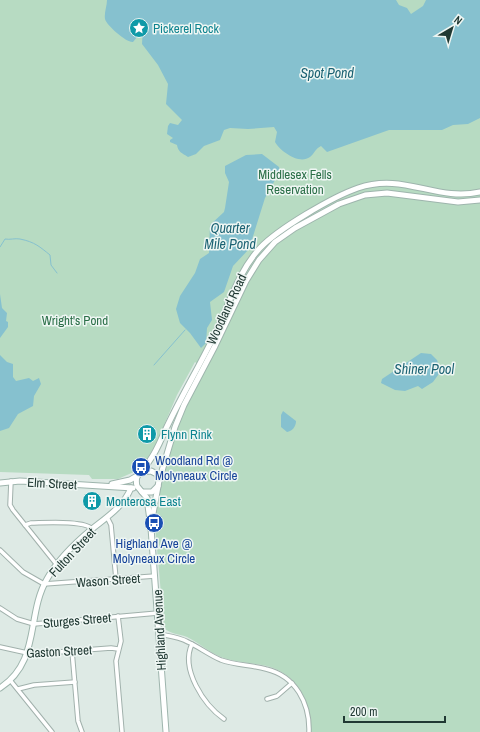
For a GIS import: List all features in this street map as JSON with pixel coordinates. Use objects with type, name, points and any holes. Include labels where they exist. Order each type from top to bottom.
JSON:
[{"type":"main road","name":"Woodland Road","points":[[159,484],[179,416],[240,276],[261,247],[286,227],[358,188],[372,184],[392,182],[451,194],[480,192]]},
{"type":"main road","points":[[358,188],[360,196]]},
{"type":"main road","points":[[420,198],[422,188]]},
{"type":"main road","name":"Woodland Road","points":[[139,474],[155,453],[179,400],[206,356],[243,286],[267,251],[284,236],[295,228],[340,204],[360,196],[387,193],[458,202],[480,200]]},
{"type":"main road","points":[[151,471],[156,474],[159,484],[152,492],[141,491],[136,483],[139,474],[151,471]]},
{"type":"main road","name":"Elm Street","points":[[104,486],[120,483],[139,474]]},
{"type":"main road","name":"Elm Street","points":[[0,483],[11,481],[104,486],[131,488],[141,491]]},
{"type":"main road","name":"Highland Avenue","points":[[151,528],[159,484]]},
{"type":"main road","name":"Fulton Street","points":[[0,688],[10,680],[20,668],[27,654],[44,584],[57,565],[92,529],[120,505],[131,488]]},
{"type":"main road","name":"Highland Avenue","points":[[141,491],[147,498],[151,528],[166,732]]},
{"type":"street","points":[[11,481],[11,507],[57,565]]},
{"type":"street","points":[[107,517],[111,525],[116,579]]},
{"type":"street","points":[[25,525],[38,523],[87,525],[92,529]]},
{"type":"street","points":[[33,535],[31,531],[32,527],[38,523]]},
{"type":"street","points":[[0,550],[23,572],[44,584]]},
{"type":"street","name":"Wason Street","points":[[44,584],[155,576]]},
{"type":"street","name":"Sturges Street","points":[[0,608],[17,618],[34,624],[158,613]]},
{"type":"street","points":[[118,616],[121,641],[116,662],[122,732]]},
{"type":"street","points":[[158,634],[176,637],[224,661],[272,670],[292,683],[299,692],[305,703],[309,716],[309,732]]},
{"type":"street","points":[[192,644],[189,653],[193,680],[212,709],[224,718]]},
{"type":"street","name":"Gaston Street","points":[[0,647],[27,654],[111,648],[118,649]]},
{"type":"street","points":[[72,651],[78,721],[82,732]]},
{"type":"street","points":[[10,680],[52,732]]},
{"type":"street","points":[[18,689],[34,685],[74,682]]},
{"type":"street","points":[[268,699],[277,696],[292,683]]},
{"type":"green space","name":"Middlesex Fells Reservation","points":[[0,0],[480,0],[480,732],[311,732],[305,700],[295,682],[287,675],[267,666],[227,659],[211,652],[187,637],[172,633],[164,628],[154,514],[177,427],[205,370],[195,362],[177,395],[155,446],[143,465],[136,471],[118,479],[92,479],[89,475],[0,472]]},
{"type":"water","name":"Spot Pond","points":[[107,0],[396,0],[399,5],[407,8],[411,14],[423,6],[426,0],[480,0],[480,118],[468,124],[453,125],[442,130],[389,130],[327,152],[321,146],[306,159],[290,156],[277,146],[275,142],[277,132],[274,127],[248,129],[230,128],[224,130],[220,140],[204,146],[196,154],[188,157],[179,151],[177,145],[170,142],[173,138],[167,134],[170,123],[178,125],[182,120],[166,104],[168,84],[158,65],[142,44],[143,26],[140,23],[137,24],[137,37],[133,42],[126,40],[109,26],[105,19]]},
{"type":"water","name":"Quarter Mile Pond","points":[[262,154],[279,167],[280,171],[265,198],[249,249],[233,266],[224,292],[210,302],[212,320],[207,328],[206,343],[201,348],[190,333],[180,323],[176,309],[180,296],[195,273],[200,259],[209,253],[210,225],[224,212],[229,182],[225,173],[225,166],[246,155]]},
{"type":"water","name":"Wright's Pond","points":[[0,294],[2,308],[7,313],[6,321],[8,322],[8,327],[0,338]]},
{"type":"water","name":"Shiner Pool","points":[[421,353],[431,354],[437,360],[441,371],[433,382],[422,389],[418,386],[405,391],[395,390],[381,383],[382,379]]},
{"type":"water","points":[[0,355],[7,362],[13,364],[13,377],[16,381],[29,378],[33,381],[39,378],[41,384],[34,396],[33,406],[18,414],[9,428],[0,431]]},
{"type":"water","points":[[283,411],[296,421],[291,431],[287,432],[281,427],[281,415]]},
{"type":"waterway","points":[[0,247],[5,239],[20,239],[33,243],[50,255],[51,265],[57,273]]},
{"type":"waterway","points":[[154,365],[185,330]]},
{"type":"place","name":"Pickerel Rock","points":[[139,28]]},
{"type":"place","name":"Flynn Rink","points":[[147,434]]},
{"type":"place","name":"Woodland Rd @ Molyneaux Circle","points":[[141,467]]},
{"type":"place","name":"Monterosa East","points":[[92,501]]},
{"type":"place","name":"Highland Ave @ Molyneaux Circle","points":[[154,523]]}]
